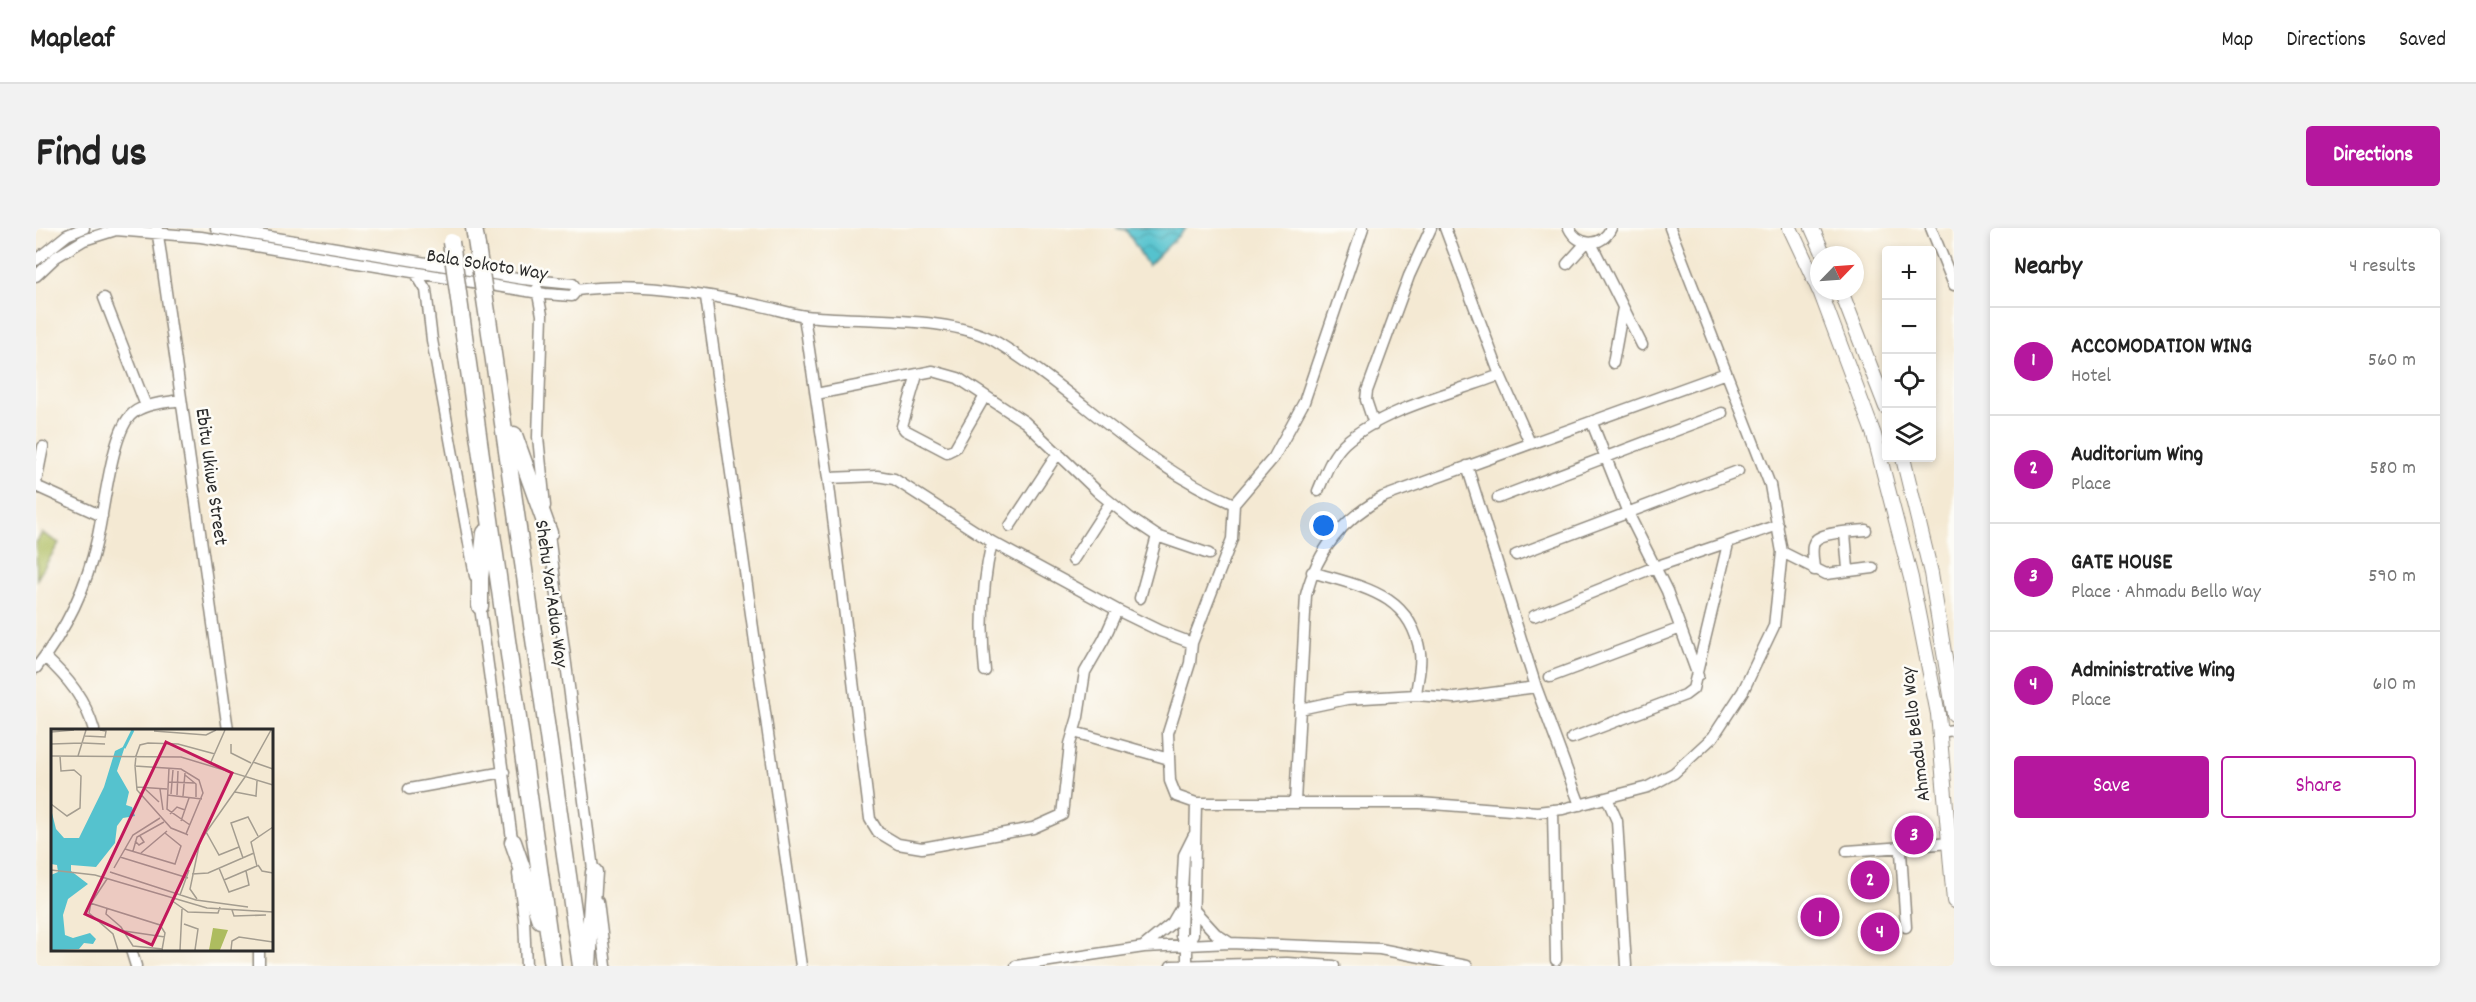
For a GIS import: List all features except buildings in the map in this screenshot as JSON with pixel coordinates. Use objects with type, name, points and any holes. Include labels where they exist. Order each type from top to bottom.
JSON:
[{"type":"highway","name":"Shehu Yar'Adua Way","points":[[474,228],[496,361],[581,966]]},
{"type":"highway","points":[[450,235],[552,966]]},
{"type":"highway","points":[[496,361],[509,418],[549,533]]},
{"type":"highway","points":[[480,451],[485,528],[479,590],[480,606]]},
{"type":"highway","points":[[513,842],[543,929],[552,966]]},
{"type":"highway","points":[[588,966],[594,872]]},
{"type":"main road","name":"Ahmadu Bello Way","points":[[1790,228],[1810,271]]},
{"type":"main road","points":[[1812,228],[1820,246]]},
{"type":"main road","name":"Ahmadu Bello Way","points":[[1823,300],[1874,435],[1892,500],[1928,659],[1938,714],[1954,901]]},
{"type":"main road","points":[[1845,300],[1882,394]]},
{"type":"main road","name":"Ahmadu Bello Way","points":[[1904,462],[1931,573],[1954,712]]},
{"type":"street","points":[[36,260],[67,235],[84,228]]},
{"type":"street","name":"Bala Sokoto Way","points":[[36,276],[56,257],[84,240],[116,230],[157,230],[561,296],[572,296],[577,290],[573,284],[523,279],[216,228]]},
{"type":"street","points":[[1364,228],[1346,285],[1297,418],[1274,457],[1234,504],[1232,539],[1191,643],[1190,663],[1168,733],[1170,781],[1176,796],[1196,804],[1420,803],[1537,812],[1553,810],[1648,787],[1674,773],[1713,736],[1743,691],[1774,627],[1782,552],[1770,485],[1670,228]]},
{"type":"street","points":[[1374,424],[1366,400],[1367,391],[1401,297],[1431,228]]},
{"type":"street","points":[[1445,228],[1500,375],[1530,442]]},
{"type":"street","points":[[1569,228],[1577,239],[1588,243],[1642,345]]},
{"type":"street","points":[[1567,264],[1588,243],[1605,238],[1611,228]]},
{"type":"street","points":[[1930,228],[1954,285]]},
{"type":"street","name":"Ebitu Ukiwe Street","points":[[157,230],[228,729]]},
{"type":"street","points":[[447,266],[437,268],[430,276],[426,291],[432,340],[480,606],[524,918],[526,966]]},
{"type":"street","points":[[415,272],[426,291]]},
{"type":"street","points":[[523,279],[531,282],[539,292],[542,315],[538,437],[606,966]]},
{"type":"street","points":[[577,290],[617,286],[761,305],[804,316],[910,321],[960,329],[997,342],[1140,450],[1196,487],[1234,504]]},
{"type":"street","points":[[542,315],[546,305],[561,296]]},
{"type":"street","points":[[706,297],[801,966]]},
{"type":"street","points":[[104,298],[146,406]]},
{"type":"street","points":[[1613,363],[1623,307]]},
{"type":"street","points":[[804,316],[828,478],[870,819],[878,832],[907,847],[933,847],[1033,828],[1062,815],[1070,744],[1085,672],[1117,610]]},
{"type":"street","points":[[816,394],[944,372],[958,378],[1025,422],[1110,503],[1157,536],[1209,554]]},
{"type":"street","points":[[1295,802],[1306,595],[1315,564],[1331,540],[1362,509],[1383,497],[1530,442],[1592,423],[1726,373]]},
{"type":"street","points":[[917,375],[902,426],[905,430],[947,452],[955,448],[985,396]]},
{"type":"street","points":[[1318,491],[1335,455],[1345,443],[1374,424],[1500,375]]},
{"type":"street","points":[[36,668],[60,636],[97,542],[117,444],[127,418],[135,410],[146,406],[181,400]]},
{"type":"street","points":[[1498,498],[1722,413]]},
{"type":"street","points":[[1592,423],[1628,513],[1682,628],[1698,676]]},
{"type":"street","points":[[44,447],[36,482],[38,487],[102,516]]},
{"type":"street","points":[[1010,526],[1058,453]]},
{"type":"street","points":[[1467,466],[1536,687],[1580,805]]},
{"type":"street","points":[[1516,555],[1738,471]]},
{"type":"street","points":[[828,478],[877,476],[894,479],[992,542],[1160,632],[1191,643]]},
{"type":"street","points":[[1073,560],[1110,503]]},
{"type":"street","points":[[1534,616],[1654,567],[1728,544],[1778,525]]},
{"type":"street","points":[[1814,570],[1812,547],[1815,540],[1822,536],[1866,530]]},
{"type":"street","points":[[1845,533],[1848,569]]},
{"type":"street","points":[[1140,598],[1157,536]]},
{"type":"street","points":[[985,671],[981,638],[983,581],[992,542]]},
{"type":"street","points":[[1572,738],[1685,695],[1693,689],[1698,676],[1728,544]]},
{"type":"street","points":[[1782,552],[1814,570],[1826,573],[1873,568]]},
{"type":"street","points":[[1312,572],[1376,592],[1392,601],[1405,615],[1413,629],[1420,655],[1416,695]]},
{"type":"street","points":[[1550,678],[1682,628]]},
{"type":"street","points":[[45,657],[67,677],[79,694],[94,729]]},
{"type":"street","points":[[1300,709],[1347,699],[1416,695],[1455,698],[1536,687]]},
{"type":"street","points":[[1938,714],[1954,712]]},
{"type":"street","points":[[1939,732],[1954,730]]},
{"type":"street","points":[[1074,732],[1169,759]]},
{"type":"street","points":[[409,789],[504,772]]},
{"type":"street","points":[[1607,798],[1617,821],[1626,966]]},
{"type":"street","points":[[1186,944],[1193,934],[1197,851],[1194,835],[1196,804]]},
{"type":"street","points":[[1553,810],[1556,960]]},
{"type":"street","points":[[1187,965],[1186,944],[1181,936],[1184,855],[1194,835]]},
{"type":"street","points":[[1846,851],[1949,843]]},
{"type":"street","points":[[1904,847],[1901,852],[1906,927]]},
{"type":"street","points":[[1144,947],[1172,923],[1183,905]]},
{"type":"street","points":[[1194,912],[1216,934],[1230,943]]},
{"type":"street","points":[[1016,966],[1144,947],[1230,943],[1380,949],[1467,966]]},
{"type":"street","points":[[131,951],[136,966]]},
{"type":"street","points":[[1171,966],[1288,964],[1334,966]]},
{"type":"green space","points":[[42,533],[59,543],[37,579],[36,543]]},
{"type":"water","points":[[1116,228],[1186,228],[1148,266],[1126,230]]},
{"type":"place","name":"GATE HOUSE","points":[[1914,835]]},
{"type":"place","name":"Auditorium Wing","points":[[1870,880]]},
{"type":"place","name":"ACCOMODATION WING","points":[[1820,917]]},
{"type":"place","name":"Administrative Wing","points":[[1880,932]]}]
